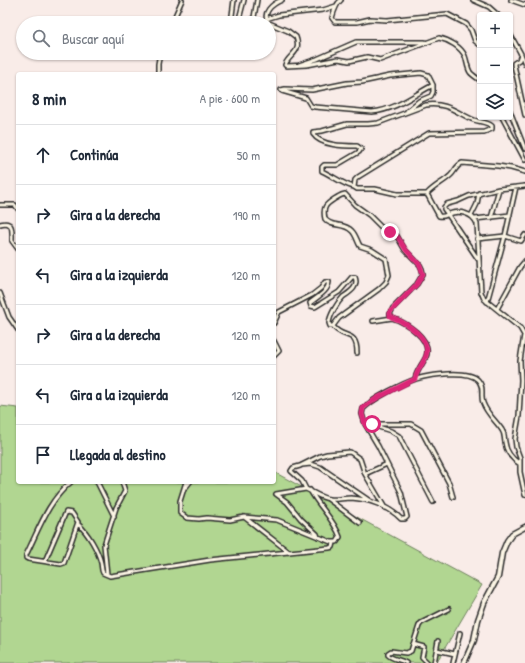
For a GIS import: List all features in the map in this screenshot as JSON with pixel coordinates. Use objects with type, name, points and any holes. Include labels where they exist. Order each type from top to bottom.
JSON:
[{"type":"main road","points":[[464,663],[474,640],[478,620],[484,603],[498,577],[502,553],[506,541],[512,534],[525,527]]},
{"type":"street","points":[[175,16],[182,0]]},
{"type":"street","points":[[232,16],[234,0]]},
{"type":"street","points":[[240,16],[244,0]]},
{"type":"street","points":[[254,16],[257,0]]},
{"type":"street","points":[[267,16],[266,13],[269,8],[282,0]]},
{"type":"street","points":[[341,0],[336,6],[332,18],[338,23],[357,22],[370,19],[387,20],[447,14],[466,24],[471,30],[477,43]]},
{"type":"street","points":[[473,0],[489,7],[495,12]]},
{"type":"street","points":[[511,0],[525,5]]},
{"type":"street","points":[[276,16],[323,10],[336,6]]},
{"type":"street","points":[[276,26],[288,31],[296,37],[296,52],[285,64],[286,66],[291,67],[338,59],[349,61],[367,58],[380,60],[432,40]]},
{"type":"street","points":[[291,67],[317,59],[356,42],[424,42],[439,38],[451,42],[465,56],[471,74],[477,78]]},
{"type":"street","points":[[513,39],[522,54],[525,64]]},
{"type":"street","points":[[522,54],[519,60],[514,63],[514,66],[525,115]]},
{"type":"street","points":[[158,72],[159,60]]},
{"type":"street","points":[[404,114],[419,101],[431,96],[433,92],[433,85],[428,75],[415,73],[312,90],[281,90],[306,98],[311,106],[315,107],[372,112],[381,111],[398,105],[433,85]]},
{"type":"street","points":[[354,187],[355,180],[358,177],[429,133],[484,132],[492,129],[492,126],[489,124],[474,120],[455,109],[441,105],[426,105],[378,122],[368,124],[347,124],[314,132],[312,134],[316,138],[328,144],[357,146],[361,149],[359,152],[337,165],[324,165],[322,167],[322,171],[328,173],[342,183],[354,187],[357,190],[375,189],[397,194],[427,194],[435,186],[450,176],[458,165],[462,163],[498,166],[525,172]]},
{"type":"street","points":[[513,119],[525,149]]},
{"type":"street","points":[[504,120],[525,160]]},
{"type":"street","points":[[479,260],[444,207],[447,204],[480,193],[525,186]]},
{"type":"street","points":[[487,302],[505,236],[516,187]]},
{"type":"street","points":[[490,218],[499,189]]},
{"type":"street","points":[[471,216],[477,204],[480,193]]},
{"type":"street","points":[[333,326],[339,318],[379,289],[386,282],[389,275],[386,259],[372,250],[360,246],[352,231],[348,228],[330,224],[325,219],[326,205],[343,194],[369,214],[381,227],[397,236],[406,250],[422,269],[423,274],[417,284],[390,312],[392,318]]},
{"type":"street","points":[[427,194],[439,216],[461,212],[475,219],[477,224],[481,292],[487,302],[520,328],[524,335],[520,361],[521,380],[519,416],[515,439],[520,458],[520,472],[525,495]]},
{"type":"street","points":[[0,205],[15,205],[16,206]]},
{"type":"street","points":[[475,219],[510,215]]},
{"type":"street","points":[[0,224],[5,222],[9,224],[13,230],[12,241],[16,246]]},
{"type":"street","points":[[477,239],[505,236],[519,241],[525,236]]},
{"type":"street","points":[[497,309],[520,267],[525,261]]},
{"type":"street","points":[[276,319],[279,312],[312,295],[326,282],[329,282],[328,286],[323,293],[310,303],[311,306],[315,307],[339,292],[352,277],[355,277],[356,281],[354,288],[340,301],[329,318],[328,323],[330,326],[333,326],[337,330],[347,334],[355,340],[357,344],[357,354]]},
{"type":"street","points":[[0,293],[9,317],[16,327]]},
{"type":"street","points":[[373,321],[392,318],[401,321],[420,335],[425,344],[426,357],[420,366],[415,379]]},
{"type":"street","points":[[276,345],[279,350]]},
{"type":"street","points":[[276,354],[279,350]]},
{"type":"street","points":[[306,489],[302,481],[291,471],[291,469],[311,464],[320,467],[353,491],[371,502],[385,508],[398,516],[401,520],[405,519],[407,517],[401,492],[365,424],[362,412],[363,408],[367,404],[415,379],[456,374],[474,377],[479,381],[482,388],[482,400],[484,405],[490,416],[503,432],[506,448],[520,464]]},
{"type":"street","points":[[365,424],[412,424],[418,427],[449,483],[453,496]]},
{"type":"street","points":[[372,424],[391,431],[399,436],[433,502]]},
{"type":"street","points":[[300,466],[320,456],[350,452],[360,459],[365,474],[385,508]]},
{"type":"street","points":[[365,474],[387,464]]},
{"type":"street","points":[[69,484],[42,518],[26,558],[61,564],[64,563],[78,524]]},
{"type":"street","points":[[98,484],[114,516]]},
{"type":"street","points":[[107,574],[104,545],[118,501],[125,491],[123,484]]},
{"type":"street","points":[[185,484],[180,501],[180,513],[183,516],[199,519],[207,518],[230,520],[244,517],[278,520],[334,543]]},
{"type":"street","points":[[183,490],[188,484]]},
{"type":"street","points":[[318,537],[317,534],[301,519],[287,502],[276,494],[306,489],[310,490],[328,499],[360,523]]},
{"type":"street","points":[[45,561],[66,512],[72,513],[77,518],[78,524],[92,543],[101,564],[101,570],[103,573],[113,575],[163,566],[210,560],[333,547],[334,543],[338,542],[340,537],[336,527],[316,502],[310,490]]},
{"type":"street","points":[[328,499],[352,498],[371,502]]},
{"type":"street","points":[[244,517],[289,552]]},
{"type":"street","points":[[406,663],[391,658],[388,653],[391,651],[411,651],[419,626],[449,609]]},
{"type":"street","points":[[453,663],[460,633]]},
{"type":"street","points":[[434,663],[438,641]]},
{"type":"street","points":[[413,644],[424,647],[422,657],[428,663]]},
{"type":"street","points":[[437,650],[455,654]]},
{"type":"green space","points":[[0,406],[16,408],[16,484],[276,484],[276,473],[482,585],[436,663],[0,663]]},
{"type":"route","points":[[372,424],[365,424],[362,414],[363,408],[377,398],[415,379],[416,373],[426,357],[425,344],[420,335],[406,324],[390,316],[390,312],[417,284],[423,274],[420,265],[411,257],[399,238],[394,233],[390,232]]}]
